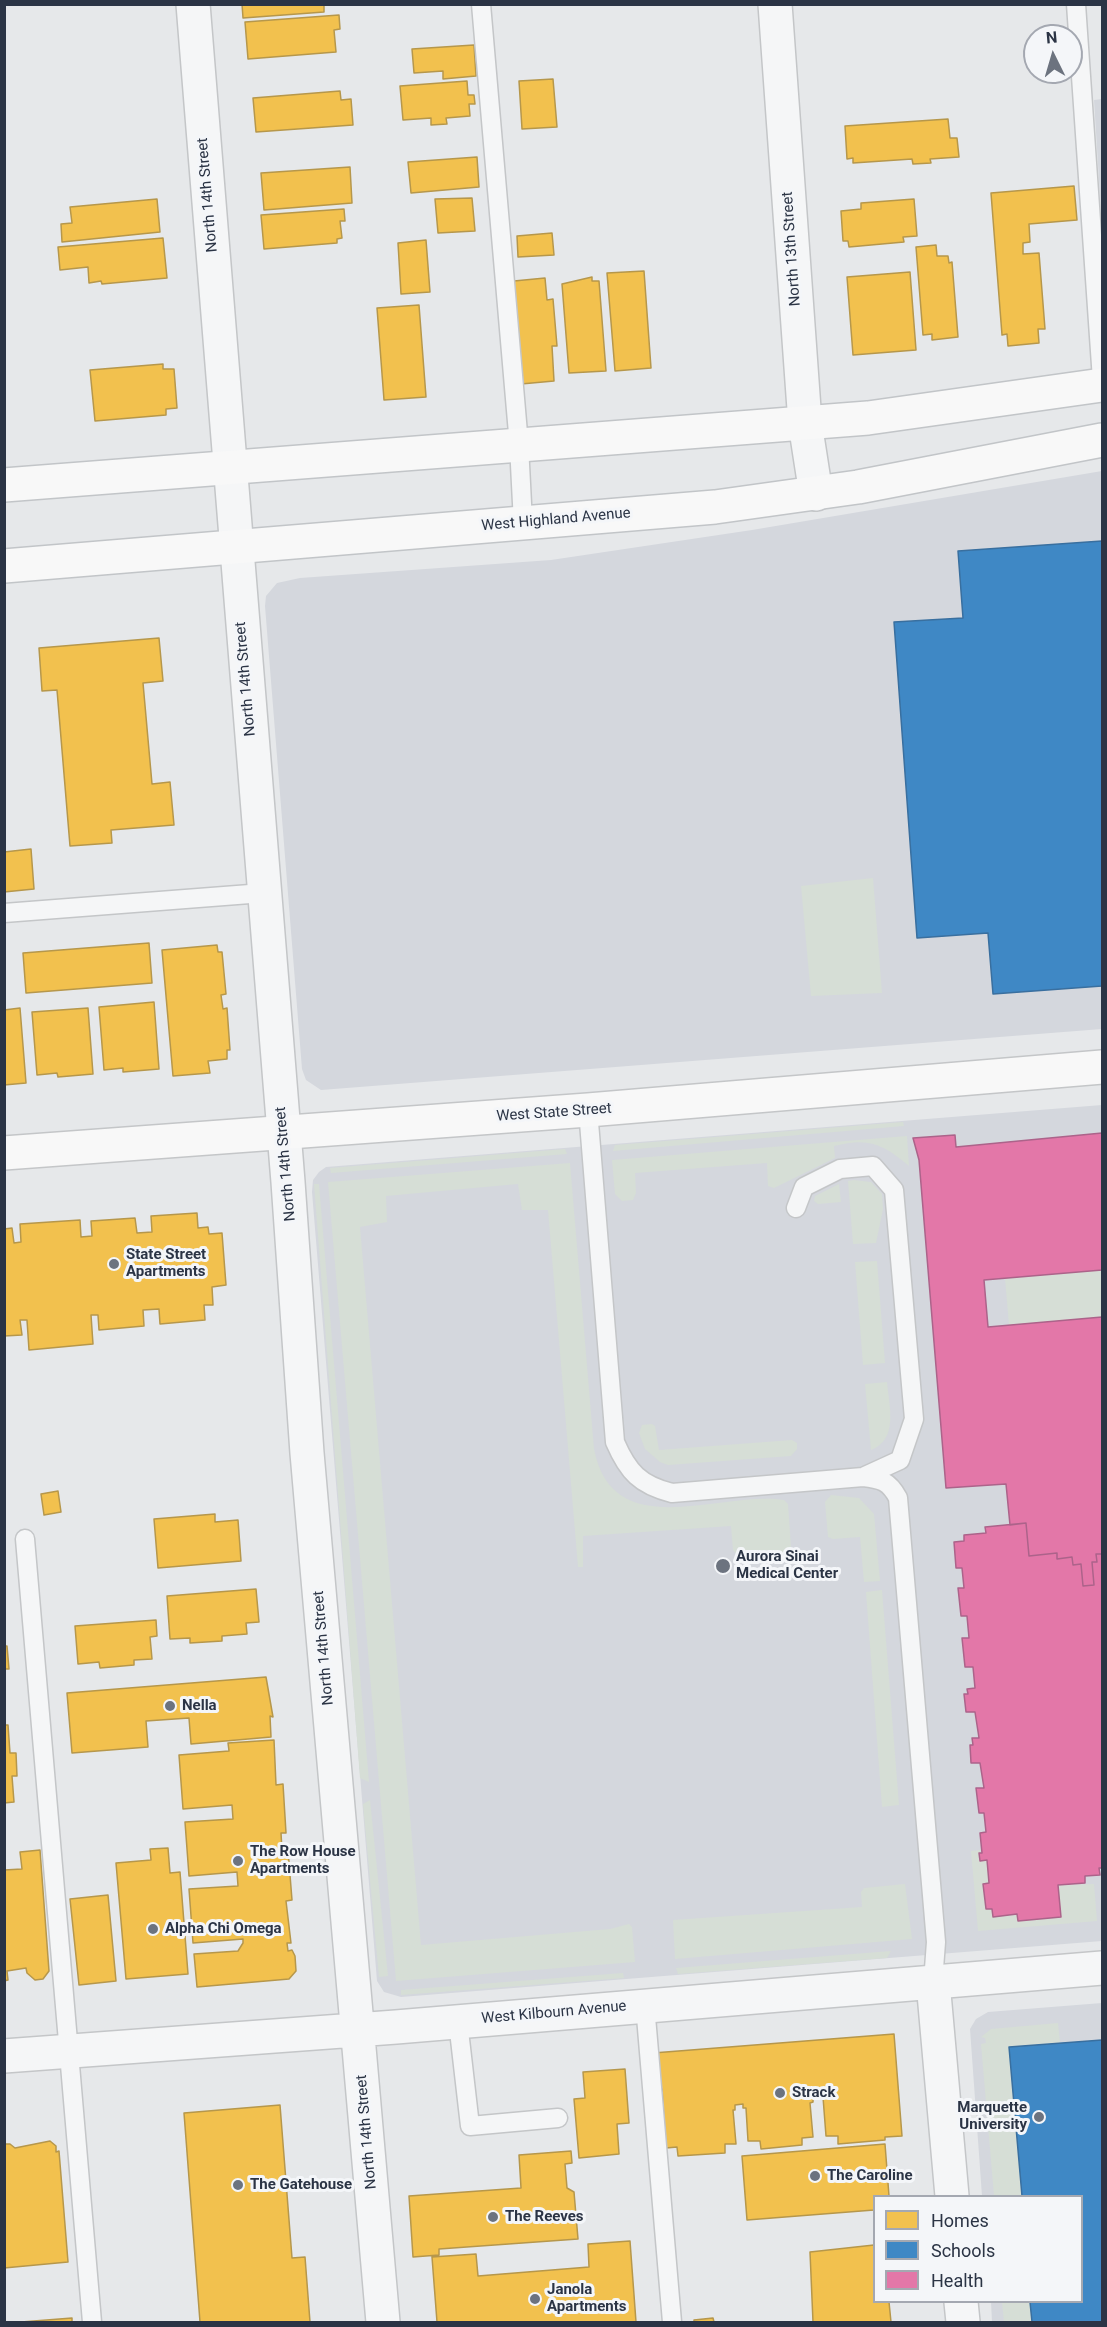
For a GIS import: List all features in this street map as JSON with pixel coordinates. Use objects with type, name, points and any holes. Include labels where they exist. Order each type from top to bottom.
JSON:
[{"type":"main road","points":[[4,485],[805,423],[965,406],[1102,385]]},
{"type":"main road","name":"West Highland Avenue","points":[[4,566],[715,507],[816,494],[1102,440]]},
{"type":"main road","name":"West State Street","points":[[4,1153],[588,1110],[1102,1067]]},
{"type":"street","name":"North 14th Street","points":[[193,4],[309,1477],[383,2322]]},
{"type":"street","name":"North 13th Street","points":[[775,4],[805,423],[816,494]]},
{"type":"street","name":"West Kilbourn Avenue","points":[[4,2056],[458,2022],[1102,1968]]},
{"type":"street","points":[[933,1982],[952,2195]]},
{"type":"street","points":[[961,2303],[963,2322]]},
{"type":"lane","points":[[481,4],[519,445],[523,523]]},
{"type":"lane","points":[[1076,4],[1102,380]]},
{"type":"lane","points":[[4,913],[263,893]]},
{"type":"lane","points":[[588,1110],[615,1442],[626,1466],[654,1488],[672,1492],[863,1477],[882,1479],[892,1486],[898,1498],[936,1942],[933,1982]]},
{"type":"lane","points":[[796,1208],[804,1187],[840,1169],[873,1166],[894,1190],[914,1419],[900,1460],[863,1477]]},
{"type":"lane","points":[[26,1539],[48,1825],[71,2051],[92,2322]]},
{"type":"lane","points":[[645,2005],[672,2322]]},
{"type":"lane","points":[[458,2022],[470,2126],[558,2118]]},
{"type":"shaded area","points":[[1102,99],[1102,227],[1094,100]]},
{"type":"shaded area","points":[[1102,471],[1102,1029],[321,1090],[306,1080],[302,1069],[265,606],[266,596],[277,583],[300,578],[551,560],[752,530]]},
{"type":"shaded area","points":[[873,878],[882,993],[811,996],[801,886]]},
{"type":"shaded area","name":"Aurora Sinai Medical Center","points":[[1102,1105],[1102,1941],[401,1997],[384,1992],[377,1981],[312,1192],[313,1180],[319,1172],[326,1167]]},
{"type":"shaded area","points":[[903,1122],[904,1126],[613,1151],[615,1145]]},
{"type":"shaded area","points":[[907,1136],[909,1166],[891,1152],[875,1144],[846,1143],[834,1146],[835,1158],[774,1188],[768,1186],[767,1163],[635,1173],[636,1193],[633,1200],[622,1201],[615,1194],[612,1160]]},
{"type":"shaded area","points":[[565,1149],[567,1154],[331,1173],[330,1168]]},
{"type":"shaded area","points":[[570,1163],[594,1449],[605,1479],[623,1496],[646,1505],[672,1507],[759,1499],[784,1500],[788,1504],[791,1547],[784,1553],[737,1555],[733,1550],[731,1526],[583,1536],[583,1567],[578,1567],[548,1210],[522,1210],[518,1184],[386,1196],[387,1222],[360,1227],[421,1945],[610,1929],[629,1924],[632,1927],[635,1962],[396,1981],[328,1182]]},
{"type":"shaded area","points":[[848,1181],[871,1182],[882,1194],[883,1209],[876,1243],[853,1244]]},
{"type":"shaded area","points":[[314,1184],[319,1184],[369,1782],[360,1778]]},
{"type":"shaded area","points":[[839,1184],[841,1202],[818,1204],[814,1201],[815,1196]]},
{"type":"shaded area","points":[[877,1261],[885,1363],[863,1365],[855,1262]]},
{"type":"shaded area","points":[[1102,1270],[1102,1317],[1009,1325],[1005,1278]]},
{"type":"shaded area","points":[[887,1382],[889,1430],[880,1445],[871,1450],[865,1384]]},
{"type":"shaded area","points":[[642,1425],[655,1426],[659,1450],[792,1440],[797,1443],[797,1449],[791,1456],[668,1465],[660,1462],[645,1449],[639,1433]]},
{"type":"shaded area","points":[[831,1495],[859,1498],[874,1514],[880,1581],[864,1582],[860,1537],[833,1539],[828,1537],[825,1502]]},
{"type":"shaded area","points":[[882,1590],[899,1805],[882,1807],[866,1592]]},
{"type":"shaded area","points":[[370,1800],[388,1976],[379,1977],[363,1804]]},
{"type":"shaded area","points":[[981,1850],[980,1861],[987,1860],[989,1883],[984,1884],[986,1909],[992,1909],[993,1917],[1017,1915],[1018,1921],[1060,1917],[1058,1885],[1094,1884],[1097,1921],[978,1931],[971,1851]]},
{"type":"shaded area","points":[[905,1884],[912,1939],[675,1959],[673,1920],[862,1907],[861,1892],[864,1888]]},
{"type":"shaded area","points":[[891,1951],[887,1958],[678,1974],[676,1968]]},
{"type":"shaded area","points":[[623,1973],[624,1978],[401,1995],[401,1990]]},
{"type":"shaded area","name":"Marquette University","points":[[1102,2003],[1102,2322],[992,2322],[991,2303],[1083,2303],[1083,2195],[982,2195],[970,2029],[976,2019],[988,2012]]},
{"type":"shaded area","points":[[1058,2023],[1060,2043],[1009,2048],[1022,2195],[994,2195],[981,2044],[986,2043],[985,2038],[981,2037],[991,2029]]},
{"type":"shaded area","points":[[1002,2303],[1030,2303],[1032,2322],[1004,2322]]},
{"type":"building: Homes","points":[[242,4],[324,4],[324,12],[243,18]]},
{"type":"building: Homes","points":[[339,15],[340,29],[334,30],[336,52],[248,59],[245,22]]},
{"type":"building: Homes","points":[[474,45],[476,76],[443,79],[443,71],[414,73],[412,49]]},
{"type":"building: Homes","points":[[553,79],[557,127],[522,129],[519,81]]},
{"type":"building: Homes","points":[[467,81],[468,95],[474,95],[475,104],[469,104],[470,116],[446,118],[447,124],[431,125],[431,118],[403,120],[400,86]]},
{"type":"building: Homes","points":[[340,91],[341,100],[351,99],[353,125],[256,132],[253,98]]},
{"type":"building: Homes","points":[[948,119],[950,138],[957,138],[959,157],[930,159],[931,163],[913,164],[912,159],[853,163],[853,158],[847,159],[845,126]]},
{"type":"building: Homes","points":[[477,157],[479,187],[411,193],[408,162]]},
{"type":"building: Homes","points":[[350,167],[352,203],[264,210],[261,173]]},
{"type":"building: Homes","points":[[1074,186],[1077,220],[1029,224],[1030,242],[1023,243],[1023,254],[1039,253],[1045,329],[1038,329],[1039,343],[1008,346],[1007,334],[1002,335],[991,193]]},
{"type":"building: Homes","points":[[472,198],[475,231],[438,233],[435,199]]},
{"type":"building: Homes","points":[[157,199],[160,232],[62,242],[61,224],[72,223],[70,207]]},
{"type":"building: Homes","points":[[914,199],[917,236],[903,237],[904,242],[849,247],[848,241],[843,241],[841,211],[861,209],[861,203]]},
{"type":"building: Homes","points":[[344,209],[345,221],[340,221],[342,238],[337,239],[337,243],[264,249],[261,215]]},
{"type":"building: Homes","points":[[552,233],[554,255],[518,257],[517,236]]},
{"type":"building: Homes","points":[[163,238],[167,278],[102,284],[101,281],[89,283],[88,267],[60,270],[58,247]]},
{"type":"building: Homes","points":[[426,240],[430,292],[401,294],[398,243]]},
{"type":"building: Homes","points":[[936,245],[937,256],[948,256],[949,263],[952,262],[958,337],[932,340],[932,334],[923,335],[916,247]]},
{"type":"building: Homes","points":[[644,271],[651,368],[615,371],[607,273]]},
{"type":"building: Homes","points":[[910,272],[916,350],[853,355],[847,277]]},
{"type":"building: Homes","points":[[592,277],[592,281],[599,281],[606,371],[569,373],[562,284]]},
{"type":"building: Homes","points":[[545,278],[547,300],[553,299],[557,346],[552,346],[554,381],[521,384],[514,281]]},
{"type":"building: Homes","points":[[419,305],[426,397],[384,400],[377,308]]},
{"type":"building: Homes","points":[[163,364],[163,369],[174,369],[177,408],[166,409],[166,415],[95,421],[90,370]]},
{"type":"building: Homes","points":[[159,638],[163,681],[143,683],[152,784],[170,782],[174,825],[111,830],[112,843],[70,846],[57,690],[42,691],[39,648]]},
{"type":"building: Homes","points":[[31,849],[34,889],[4,892],[4,852]]},
{"type":"building: Homes","points":[[149,943],[152,983],[26,993],[23,953]]},
{"type":"building: Homes","points":[[217,945],[218,952],[222,952],[226,994],[221,995],[223,1009],[227,1008],[230,1050],[227,1050],[227,1059],[208,1061],[210,1073],[173,1076],[162,950]]},
{"type":"building: Homes","points":[[154,1002],[159,1069],[123,1072],[123,1068],[104,1070],[99,1007]]},
{"type":"building: Homes","points":[[20,1008],[26,1083],[4,1085],[4,1010]]},
{"type":"building: Homes","points":[[88,1008],[93,1074],[58,1077],[57,1073],[37,1075],[32,1012]]},
{"type":"building: Homes","name":"State Street Apartments","points":[[197,1213],[198,1228],[208,1227],[209,1234],[222,1233],[226,1285],[212,1287],[213,1305],[204,1305],[205,1320],[160,1324],[159,1309],[143,1310],[144,1326],[99,1330],[98,1315],[91,1315],[93,1344],[29,1350],[27,1320],[20,1320],[22,1335],[4,1336],[4,1229],[12,1228],[14,1243],[21,1242],[20,1224],[80,1220],[81,1237],[92,1236],[91,1221],[135,1218],[137,1233],[152,1232],[151,1216]]},
{"type":"building: Homes","points":[[58,1491],[61,1512],[44,1515],[41,1494]]},
{"type":"building: Homes","points":[[215,1514],[215,1522],[238,1520],[241,1561],[158,1568],[154,1519]]},
{"type":"building: Homes","points":[[256,1589],[259,1622],[246,1623],[247,1634],[222,1636],[222,1641],[190,1643],[190,1638],[170,1639],[167,1596]]},
{"type":"building: Homes","points":[[156,1620],[157,1636],[150,1637],[152,1659],[134,1660],[134,1665],[100,1668],[99,1662],[78,1664],[75,1626]]},
{"type":"building: Homes","points":[[4,1646],[7,1646],[9,1669],[4,1669]]},
{"type":"building: Homes","name":"Nella","points":[[266,1677],[273,1717],[270,1716],[271,1737],[191,1744],[189,1718],[146,1721],[148,1747],[72,1753],[67,1693]]},
{"type":"building: Homes","points":[[4,1725],[8,1725],[10,1753],[16,1753],[17,1776],[12,1776],[14,1802],[4,1803]]},
{"type":"building: Homes","name":"The Row House Apartments","points":[[274,1740],[276,1785],[283,1784],[286,1833],[281,1833],[282,1850],[288,1850],[292,1900],[286,1901],[291,1943],[287,1943],[288,1951],[292,1950],[295,1956],[296,1971],[289,1979],[197,1987],[194,1954],[238,1951],[243,1939],[193,1943],[189,1889],[238,1886],[237,1872],[189,1876],[185,1822],[233,1819],[232,1805],[183,1809],[179,1755],[229,1751],[228,1743]]},
{"type":"building: Homes","name":"Alpha Chi Omega","points":[[168,1848],[170,1873],[180,1872],[188,1974],[126,1979],[116,1863],[151,1860],[150,1849]]},
{"type":"building: Homes","points":[[40,1850],[49,1971],[43,1979],[35,1980],[27,1973],[26,1968],[7,1971],[8,1980],[4,1981],[4,1870],[22,1869],[20,1852]]},
{"type":"building: Homes","points":[[108,1895],[116,1981],[79,1985],[70,1899]]},
{"type":"building: Homes","name":"Strack","points":[[894,2034],[902,2136],[885,2137],[885,2140],[838,2144],[838,2136],[826,2136],[823,2097],[813,2098],[813,2102],[810,2103],[813,2137],[802,2138],[802,2145],[761,2149],[760,2141],[748,2141],[746,2108],[743,2108],[743,2104],[735,2105],[735,2110],[733,2110],[736,2144],[725,2144],[725,2153],[678,2156],[677,2147],[666,2148],[662,2089],[655,2090],[653,2053]]},
{"type":"building: Homes","points":[[625,2069],[629,2123],[617,2124],[619,2154],[579,2158],[574,2099],[585,2098],[583,2072]]},
{"type":"building: Homes","name":"The Gatehouse","points":[[280,2105],[292,2258],[305,2257],[310,2322],[200,2322],[184,2113]]},
{"type":"building: Homes","points":[[50,2141],[56,2146],[56,2152],[59,2151],[68,2262],[4,2268],[4,2144],[10,2144],[15,2148]]},
{"type":"building: Homes","name":"The Caroline","points":[[885,2144],[889,2195],[873,2195],[873,2210],[747,2220],[742,2156]]},
{"type":"building: Homes","name":"The Reeves","points":[[571,2151],[572,2163],[565,2164],[567,2188],[574,2192],[578,2239],[439,2249],[439,2255],[413,2257],[409,2196],[521,2188],[519,2155]]},
{"type":"building: Homes","name":"Janola Apartments","points":[[630,2241],[636,2322],[437,2322],[432,2257],[476,2254],[478,2276],[589,2267],[588,2244]]},
{"type":"building: Homes","points":[[873,2245],[873,2303],[889,2303],[891,2322],[813,2322],[810,2252]]},
{"type":"building: Homes","points":[[72,2318],[72,2322],[21,2322]]},
{"type":"building: Homes","points":[[713,2318],[714,2322],[694,2322],[694,2320]]},
{"type":"building: Schools","points":[[1102,541],[1102,986],[993,994],[988,933],[917,938],[894,622],[963,618],[958,551]]},
{"type":"building: Schools","points":[[1102,2040],[1102,2322],[1032,2322],[1030,2303],[1083,2303],[1083,2195],[1022,2195],[1009,2047]]},
{"type":"building: Health","points":[[1102,1133],[1102,1270],[984,1280],[988,1327],[1102,1317],[1102,1554],[1096,1554],[1097,1562],[1092,1562],[1094,1585],[1083,1586],[1081,1564],[1073,1565],[1072,1557],[1057,1559],[1057,1553],[1029,1556],[1026,1523],[1010,1525],[1006,1484],[946,1488],[919,1160],[913,1138],[955,1135],[956,1147]]},
{"type":"building: Health","points":[[1026,1523],[1029,1556],[1057,1553],[1057,1559],[1072,1557],[1073,1565],[1081,1564],[1083,1586],[1094,1585],[1092,1562],[1097,1562],[1096,1554],[1102,1554],[1102,1868],[1099,1868],[1100,1875],[1085,1876],[1085,1883],[1058,1885],[1061,1917],[1018,1921],[1017,1914],[993,1917],[992,1909],[986,1909],[983,1884],[989,1883],[987,1860],[980,1861],[979,1853],[982,1853],[980,1833],[986,1832],[984,1813],[979,1813],[976,1788],[984,1788],[980,1763],[971,1763],[972,1738],[979,1738],[975,1712],[966,1712],[964,1694],[968,1694],[967,1689],[975,1688],[973,1667],[965,1667],[962,1638],[969,1638],[967,1616],[961,1616],[958,1588],[964,1588],[962,1568],[956,1568],[954,1542],[964,1541],[964,1535],[986,1533],[985,1527]]},
{"type":"place","name":"State Street Apartments","points":[[114,1264]]},
{"type":"place","name":"Aurora Sinai Medical Center","points":[[723,1566]]},
{"type":"place","name":"Nella","points":[[170,1706]]},
{"type":"place","name":"The Row House Apartments","points":[[238,1861]]},
{"type":"place","name":"Alpha Chi Omega","points":[[153,1929]]},
{"type":"place","name":"Strack","points":[[780,2093]]},
{"type":"place","name":"Marquette University","points":[[1039,2117]]},
{"type":"place","name":"The Caroline","points":[[815,2176]]},
{"type":"place","name":"The Gatehouse","points":[[238,2185]]},
{"type":"place","name":"The Reeves","points":[[493,2217]]},
{"type":"place","name":"Janola Apartments","points":[[535,2299]]}]
